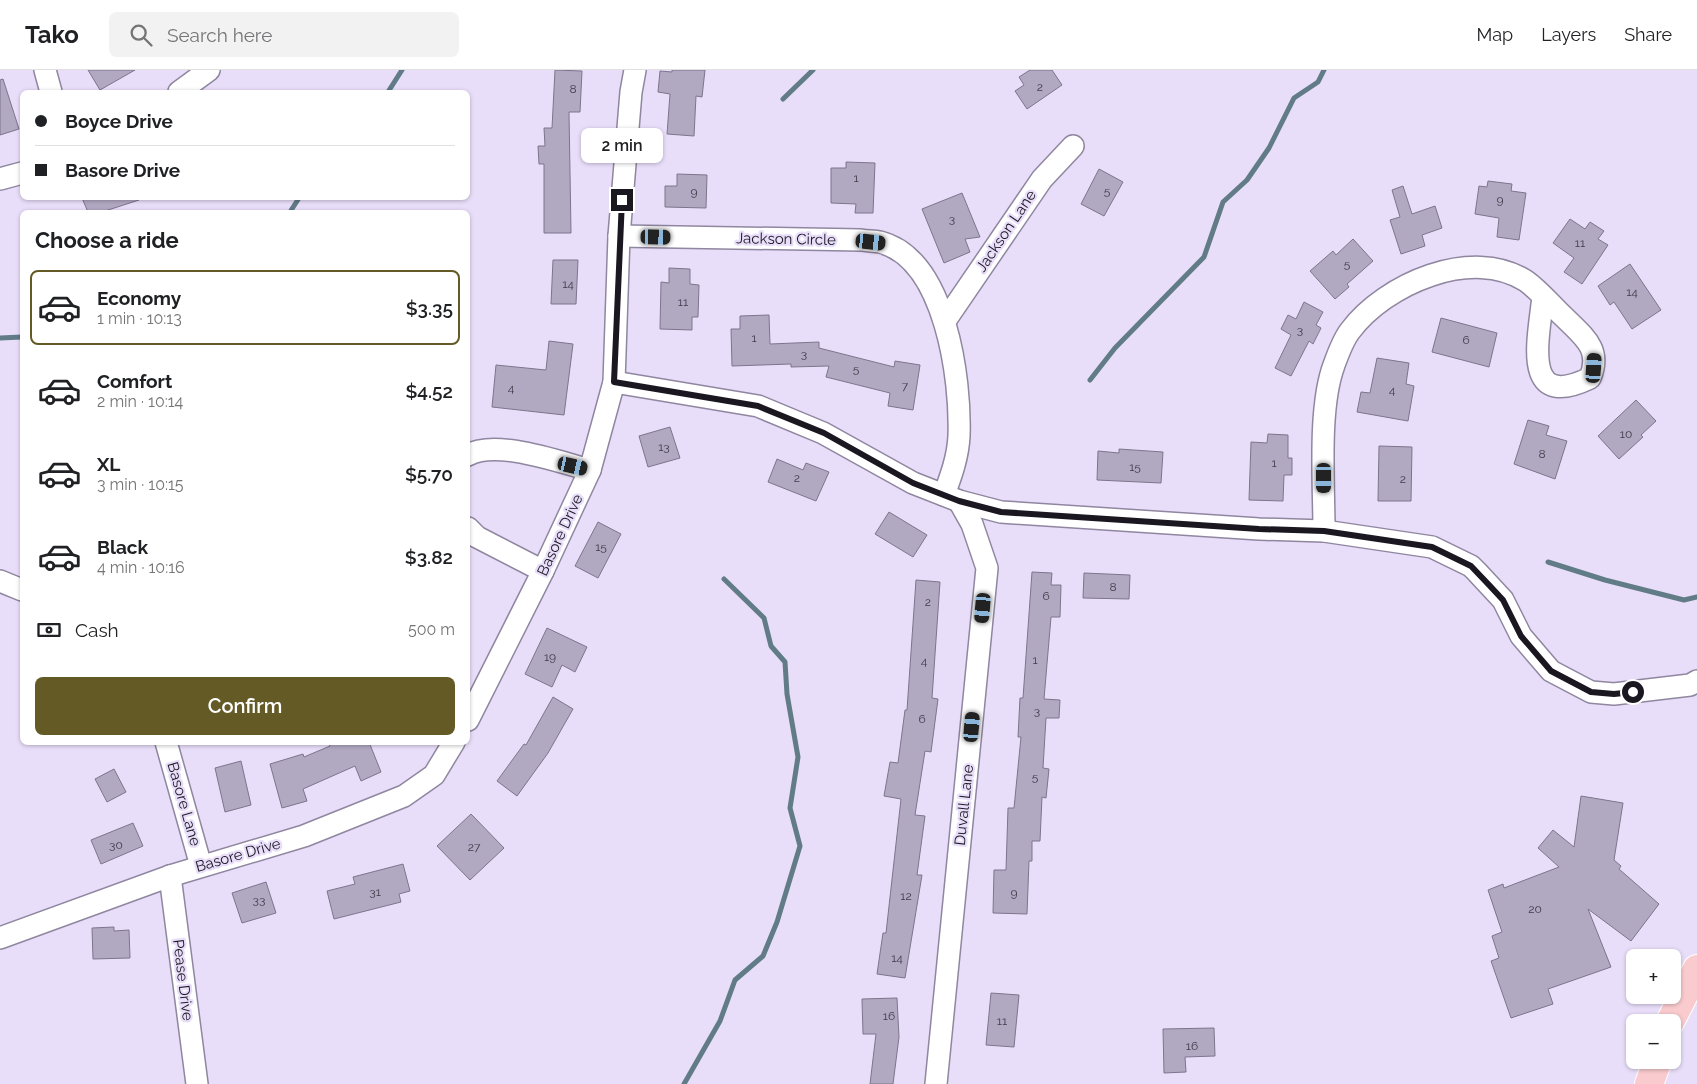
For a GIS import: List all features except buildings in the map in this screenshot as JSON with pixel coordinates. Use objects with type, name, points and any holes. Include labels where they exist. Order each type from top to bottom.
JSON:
[{"type":"main road","points":[[1674,1014],[1697,969]]},
{"type":"main road","points":[[1649,1084],[1655,1069]]},
{"type":"street","points":[[44,70],[50,90]]},
{"type":"street","points":[[182,90],[208,70]]},
{"type":"street","name":"Basore Drive","points":[[470,716],[543,571],[590,470],[614,382],[619,236],[631,92],[636,70]]},
{"type":"street","name":"Jackson Lane","points":[[945,321],[1042,179],[1073,146]]},
{"type":"street","points":[[0,179],[20,174]]},
{"type":"street","name":"Jackson Circle","points":[[619,236],[852,240],[881,243],[900,252],[914,264],[929,284],[945,321],[957,380],[959,437],[952,498]]},
{"type":"street","points":[[1324,531],[1325,407],[1333,366],[1350,331],[1378,303],[1412,282],[1441,272],[1471,267],[1498,271],[1525,281],[1543,296]]},
{"type":"street","points":[[614,382],[758,406],[824,433],[913,483],[952,498],[1001,512],[1259,529],[1324,531],[1432,547],[1471,566],[1503,600],[1521,636],[1551,671],[1591,692],[1614,694],[1690,685],[1697,681]]},
{"type":"street","points":[[470,455],[474,452],[506,450],[590,470]]},
{"type":"street","name":"Duvall Lane","points":[[936,1084],[987,568],[972,524],[952,498]]},
{"type":"street","points":[[470,530],[477,537],[543,571]]},
{"type":"street","points":[[0,581],[20,589]]},
{"type":"street","name":"Basore Lane","points":[[167,745],[201,866]]},
{"type":"street","name":"Basore Drive","points":[[0,938],[170,876],[304,836],[404,796],[434,775],[452,745]]},
{"type":"street","name":"Pease Drive","points":[[170,876],[197,1084]]},
{"type":"waterway","points":[[389,90],[402,70]]},
{"type":"waterway","points":[[783,99],[813,70]]},
{"type":"waterway","points":[[1090,380],[1115,348],[1204,257],[1223,202],[1247,180],[1269,148],[1294,98],[1318,82],[1324,70]]},
{"type":"waterway","points":[[291,210],[298,200]]},
{"type":"waterway","points":[[0,338],[20,337]]},
{"type":"waterway","points":[[1548,562],[1605,580],[1684,600],[1697,597]]},
{"type":"waterway","points":[[684,1084],[720,1021],[735,980],[763,956],[777,922],[800,846],[790,808],[798,757],[787,694],[785,662],[771,646],[764,618],[724,579]]},
{"type":"route","points":[[622,200],[614,382],[758,406],[824,433],[913,483],[959,501],[1001,512],[1259,529],[1324,531],[1432,547],[1471,566],[1503,600],[1521,636],[1551,671],[1591,692],[1614,694],[1633,692]]}]
